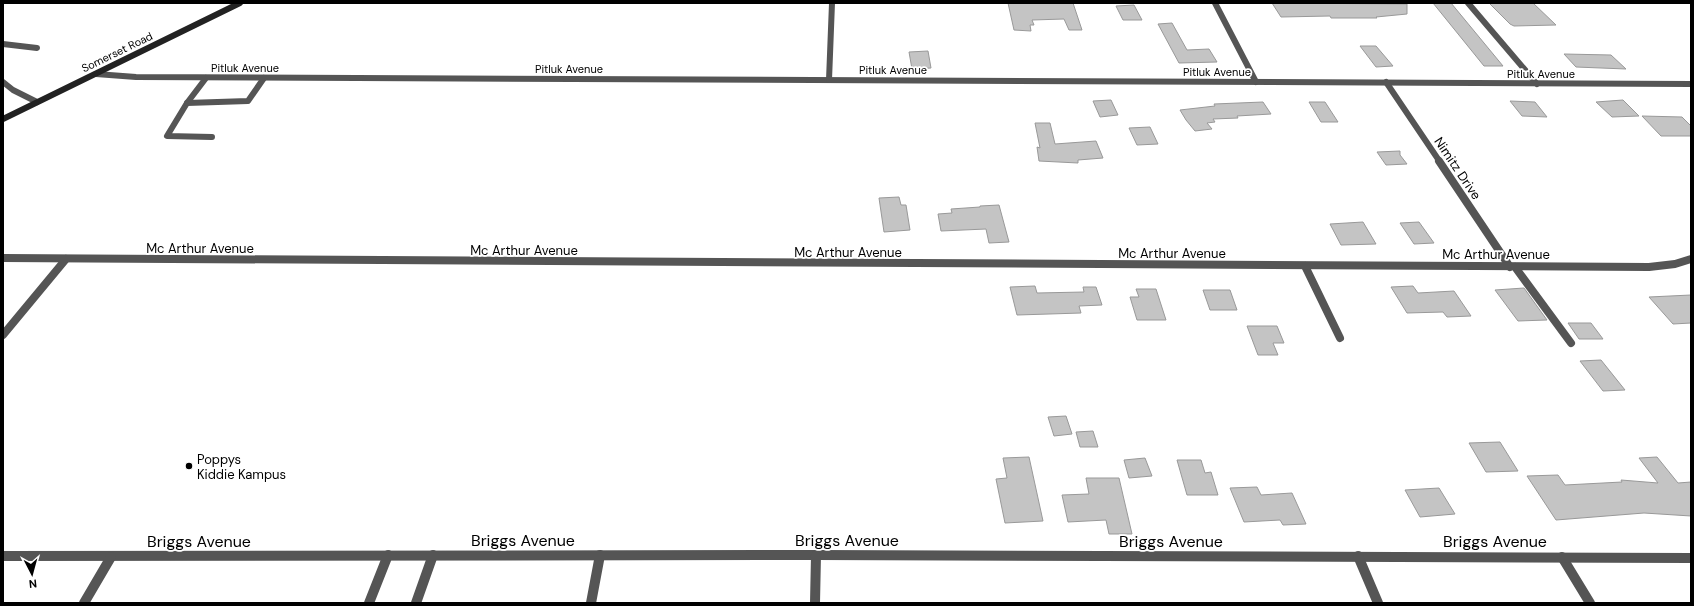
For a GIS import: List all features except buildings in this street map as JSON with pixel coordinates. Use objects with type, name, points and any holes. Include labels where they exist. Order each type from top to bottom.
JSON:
[{"type":"main road","name":"Somerset Road","points":[[3,118],[240,3]]},
{"type":"street","points":[[829,80],[832,3]]},
{"type":"street","points":[[1216,3],[1256,82]]},
{"type":"street","points":[[1468,3],[1536,84]]},
{"type":"street","points":[[3,44],[37,48]]},
{"type":"street","name":"Pitluk Avenue","points":[[96,74],[136,77],[206,78],[1691,84]]},
{"type":"street","points":[[206,78],[187,103],[167,136],[212,137]]},
{"type":"street","points":[[187,103],[248,102],[264,78]]},
{"type":"street","points":[[3,82],[13,90],[37,102]]},
{"type":"street","name":"Nimitz Drive","points":[[1386,82],[1512,267],[1571,343]]},
{"type":"street","name":"Mc Arthur Avenue","points":[[3,258],[1512,267],[1649,267],[1675,264],[1691,259]]},
{"type":"street","points":[[3,335],[66,259]]},
{"type":"street","points":[[1305,266],[1340,338]]},
{"type":"street","points":[[369,603],[388,555]]},
{"type":"street","points":[[416,603],[433,555]]},
{"type":"street","points":[[592,603],[600,555]]},
{"type":"street","points":[[815,603],[816,555]]},
{"type":"street","name":"Briggs Avenue","points":[[3,556],[816,555],[1691,558]]},
{"type":"street","points":[[1358,556],[1378,603]]},
{"type":"street","points":[[84,603],[111,557]]},
{"type":"street","points":[[1562,557],[1590,603]]},
{"type":"place","name":"Poppys Kiddie Kampus","points":[[189,466]]}]
